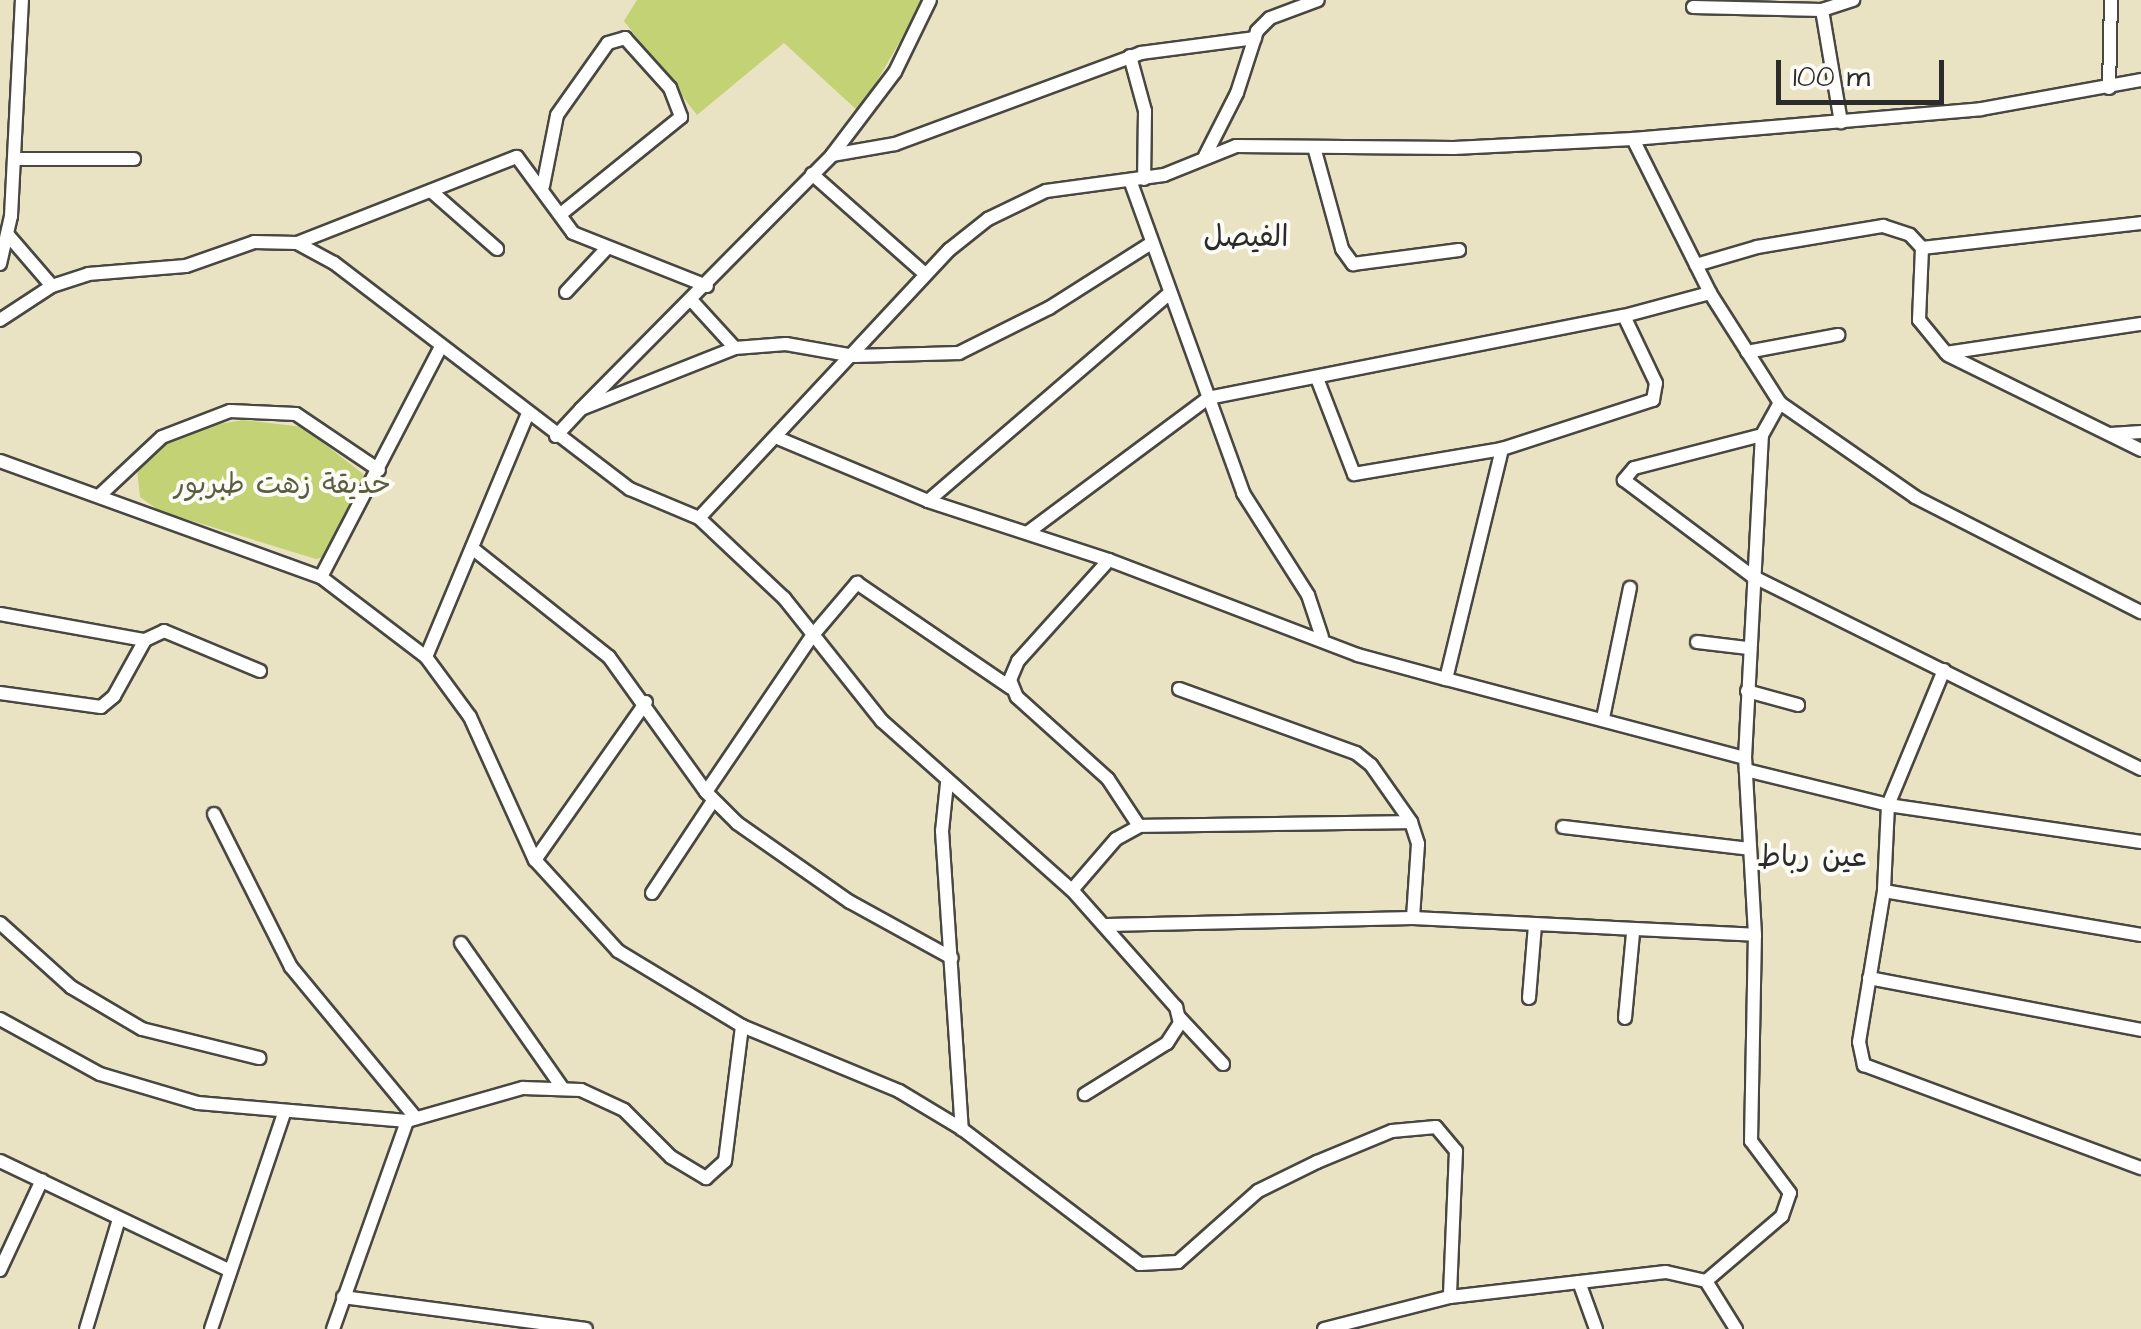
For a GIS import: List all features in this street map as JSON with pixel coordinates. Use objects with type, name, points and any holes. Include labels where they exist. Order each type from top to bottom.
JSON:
[{"type":"street","points":[[0,264],[8,235],[15,159],[22,0]]},
{"type":"street","points":[[556,436],[693,302],[832,155],[886,85],[930,0]]},
{"type":"street","points":[[1205,156],[1237,94],[1255,38],[1270,18],[1318,0]]},
{"type":"street","points":[[1692,6],[1822,10],[1852,0]]},
{"type":"street","points":[[2109,88],[2110,0]]},
{"type":"street","points":[[1822,10],[1841,122]]},
{"type":"street","points":[[543,186],[558,116],[608,43],[625,38],[670,88],[681,117],[561,214]]},
{"type":"street","points":[[832,155],[908,140],[1130,56],[1255,38]]},
{"type":"street","points":[[1130,56],[1145,111],[1137,180],[1150,244],[1243,494],[1308,595],[1322,637]]},
{"type":"street","points":[[699,518],[780,439],[925,274],[988,219],[1016,204],[1078,184],[1137,180],[1236,146],[1633,139],[1981,109],[2141,80]]},
{"type":"street","points":[[1633,139],[1710,293],[1780,402],[1915,497],[2141,612]]},
{"type":"street","points":[[1314,147],[1342,249],[1353,264],[1460,250]]},
{"type":"street","points":[[0,320],[52,286],[88,274],[186,266],[254,242],[297,243],[518,157],[543,186],[573,232],[706,286]]},
{"type":"street","points":[[15,159],[134,160]]},
{"type":"street","points":[[812,174],[925,274]]},
{"type":"street","points":[[431,192],[497,249]]},
{"type":"street","points":[[1696,266],[1864,226],[1899,229],[1922,248],[2141,223]]},
{"type":"street","points":[[8,235],[52,286]]},
{"type":"street","points":[[297,243],[334,263],[556,436],[657,505],[699,518],[769,581],[882,721],[1107,925],[1180,1018],[1223,1064]]},
{"type":"street","points":[[581,409],[735,348],[786,344],[854,356],[959,353],[1049,308],[1150,244]]},
{"type":"street","points":[[566,292],[607,248]]},
{"type":"street","points":[[1922,248],[1919,320],[1946,353],[2141,450]]},
{"type":"street","points":[[1026,533],[1208,398],[1624,316],[1710,293]]},
{"type":"street","points":[[928,501],[1169,294]]},
{"type":"street","points":[[693,302],[735,348]]},
{"type":"street","points":[[1318,378],[1354,474],[1502,449],[1653,400],[1656,383],[1624,316]]},
{"type":"street","points":[[1946,353],[2141,324]]},
{"type":"street","points":[[1747,352],[1838,335]]},
{"type":"street","points":[[320,577],[440,348]]},
{"type":"street","points":[[1706,1281],[1789,1203],[1788,1184],[1752,1140],[1754,935],[1745,764],[1747,648],[1762,436],[1780,402]]},
{"type":"street","points":[[100,496],[162,437],[230,412],[296,414],[378,470]]},
{"type":"street","points":[[426,657],[527,416]]},
{"type":"street","points":[[2108,434],[2141,432]]},
{"type":"street","points":[[1762,436],[1634,468],[1624,480],[1752,576],[2141,768]]},
{"type":"street","points":[[780,439],[928,501],[1109,560],[1322,637],[1358,655],[1603,718],[1888,805],[2141,842]]},
{"type":"street","points":[[1446,679],[1502,449]]},
{"type":"street","points":[[0,461],[320,577],[426,657],[478,732],[536,860],[618,951],[742,1026],[877,1079],[962,1129],[1128,1258],[1152,1266],[1178,1262],[1244,1202],[1288,1176],[1392,1131],[1436,1127],[1456,1152],[1450,1296]]},
{"type":"street","points":[[472,548],[586,634],[646,702],[710,797],[836,893],[952,958]]},
{"type":"street","points":[[1011,688],[1018,661],[1109,560]]},
{"type":"street","points":[[652,893],[812,636],[848,587],[870,586],[954,654],[1011,688],[1108,779],[1139,826]]},
{"type":"street","points":[[1603,718],[1630,588]]},
{"type":"street","points":[[0,614],[146,640],[174,632],[260,671]]},
{"type":"street","points":[[0,693],[100,707],[114,696],[146,640]]},
{"type":"street","points":[[1697,642],[1747,648]]},
{"type":"street","points":[[1944,670],[1888,805],[1884,891],[1858,1042],[1864,1065],[1879,1075],[2141,1168]]},
{"type":"street","points":[[1179,689],[1356,753],[1412,822],[1418,844],[1414,918]]},
{"type":"street","points":[[1747,691],[1798,705]]},
{"type":"street","points":[[536,860],[646,702]]},
{"type":"street","points":[[947,783],[942,831],[962,1129]]},
{"type":"street","points":[[214,814],[291,967],[411,1120]]},
{"type":"street","points":[[1072,890],[1116,839],[1139,826],[1412,822]]},
{"type":"street","points":[[1563,827],[1750,849]]},
{"type":"street","points":[[1884,891],[2141,935]]},
{"type":"street","points":[[1107,925],[1414,918],[1633,934],[1754,935]]},
{"type":"street","points":[[0,923],[71,987],[142,1029],[259,1058]]},
{"type":"street","points":[[1529,998],[1535,925]]},
{"type":"street","points":[[1625,1018],[1633,934]]},
{"type":"street","points":[[462,943],[562,1087]]},
{"type":"street","points":[[1869,978],[2141,1030]]},
{"type":"street","points":[[0,1018],[135,1088],[198,1103],[411,1120],[488,1095],[562,1087],[624,1110],[692,1174],[714,1176],[724,1160],[742,1026]]},
{"type":"street","points":[[1085,1094],[1168,1043],[1180,1018]]},
{"type":"street","points":[[210,1329],[226,1270],[285,1111]]},
{"type":"street","points":[[333,1329],[411,1120]]},
{"type":"street","points":[[0,1160],[226,1270]]},
{"type":"street","points":[[0,1270],[42,1180]]},
{"type":"street","points":[[86,1329],[119,1219]]},
{"type":"street","points":[[1324,1329],[1450,1296],[1666,1272],[1706,1281],[1736,1329]]},
{"type":"street","points":[[1579,1282],[1596,1329]]},
{"type":"street","points":[[343,1297],[586,1329]]},
{"type":"green space","points":[[637,0],[924,0],[859,112],[784,43],[697,115],[624,21]]},
{"type":"green space","name":"حديقة زهت طبربور","points":[[243,420],[303,427],[363,474],[366,485],[328,556],[316,559],[160,511],[140,497],[137,469],[158,448],[202,427]]},
{"type":"district","name":"الفيصل","points":[[1246,237]]},
{"type":"district","name":"عين رباط","points":[[1812,857]]}]
